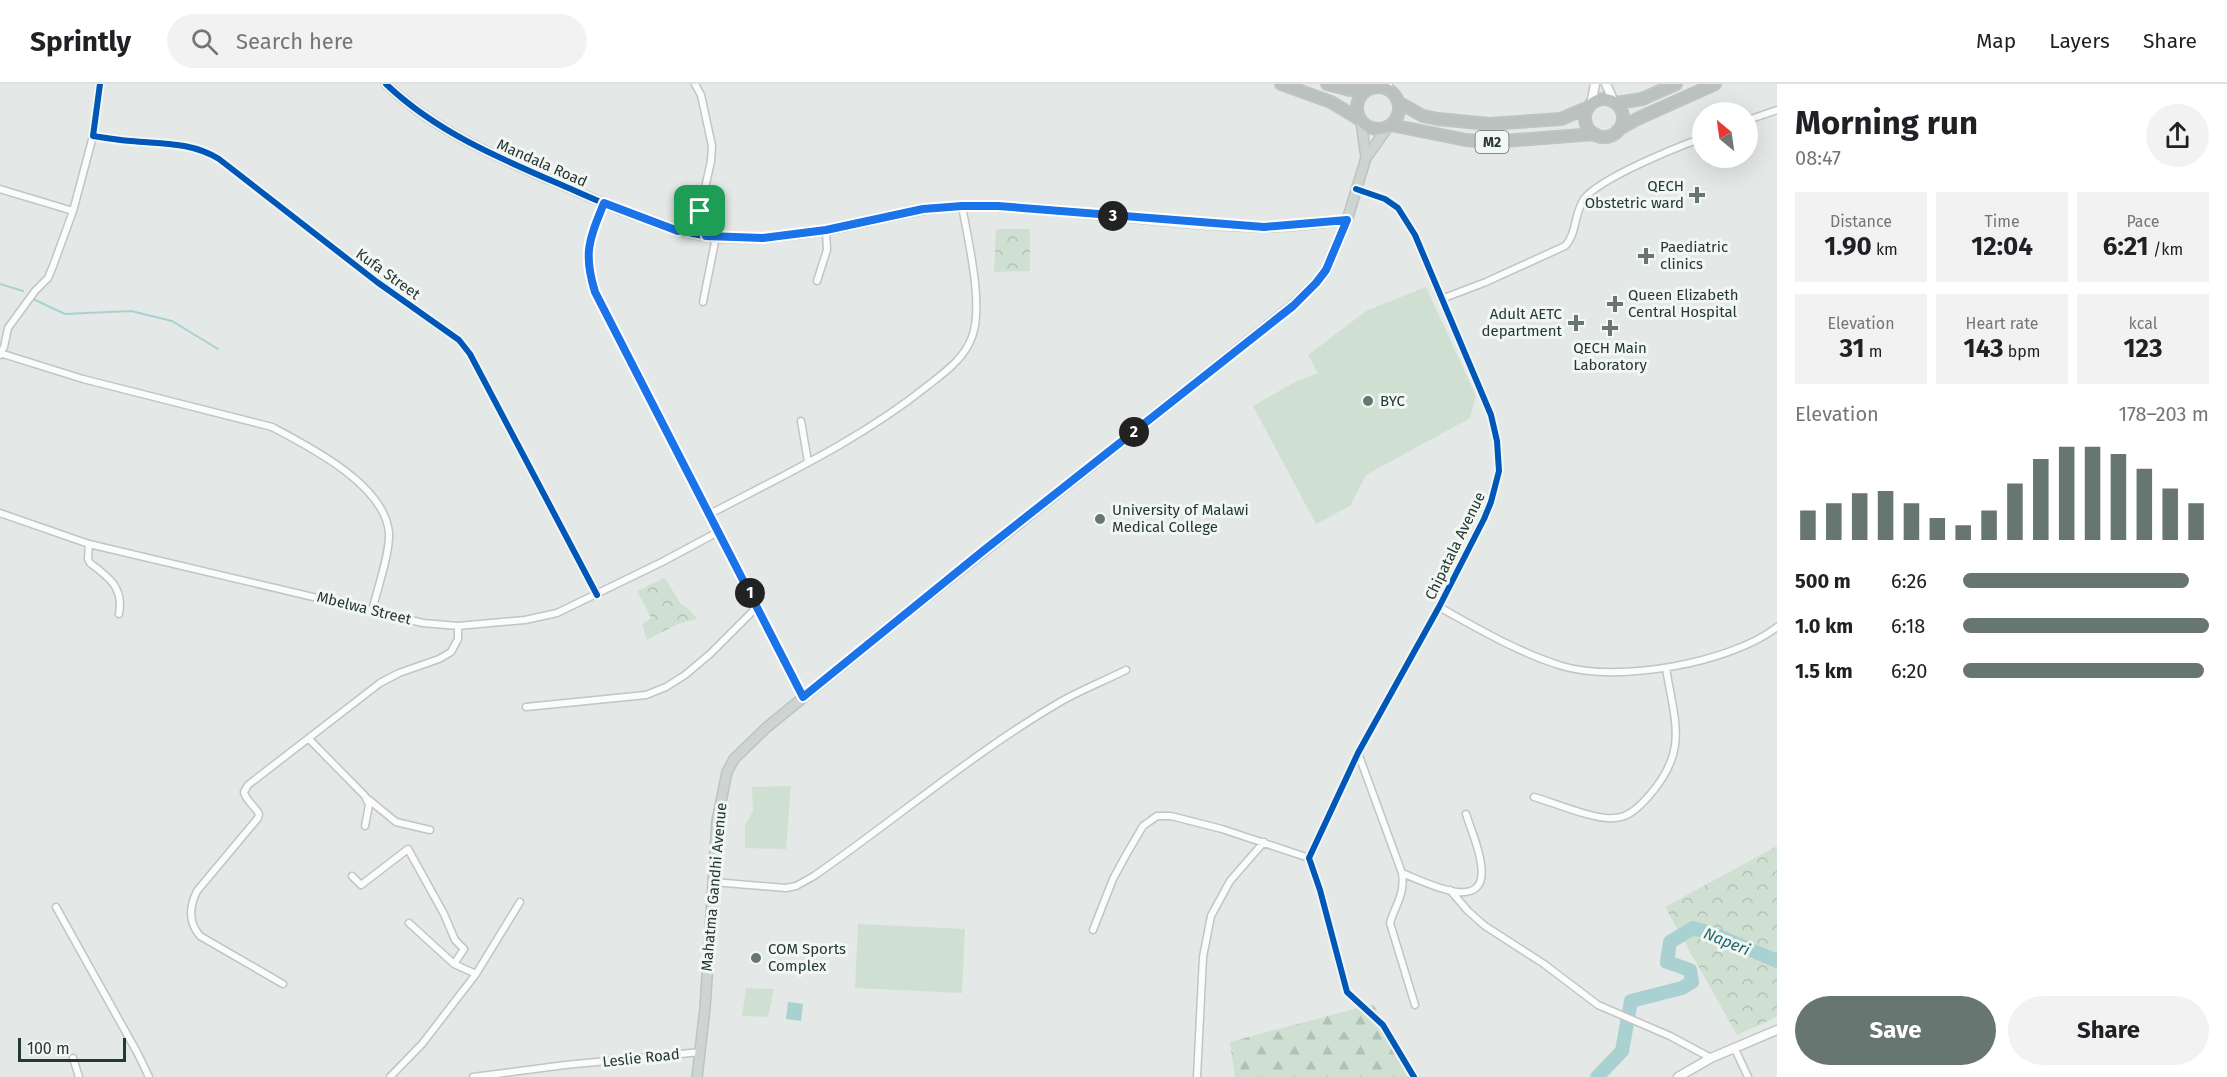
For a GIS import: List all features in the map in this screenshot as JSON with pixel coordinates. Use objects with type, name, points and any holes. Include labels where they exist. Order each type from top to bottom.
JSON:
[{"type":"highway","name":"M2","points":[[1281,84],[1331,102],[1370,128],[1382,129],[1389,126],[1490,142],[1595,134],[1607,136],[1637,119],[1715,84]]},
{"type":"highway","points":[[1327,84],[1350,90],[1369,87],[1390,88],[1398,102],[1399,111],[1396,119],[1389,126]]},
{"type":"highway","name":"M2","points":[[1398,102],[1423,116],[1490,124],[1561,119],[1602,99],[1616,103],[1642,99],[1676,84]]},
{"type":"highway","points":[[1360,120],[1357,113],[1358,99],[1369,87]]},
{"type":"highway","points":[[1616,103],[1623,114],[1618,131]]},
{"type":"highway","points":[[1590,106],[1586,119],[1590,130],[1595,134]]},
{"type":"main road","name":"Mahatma Gandhi Avenue","points":[[1360,120],[1366,158]]},
{"type":"main road","name":"Mahatma Gandhi Avenue","points":[[697,1077],[701,1052],[717,822],[727,772],[734,759],[749,743],[803,697],[1001,536],[1293,306],[1326,270],[1347,220],[1366,158],[1389,126]]},
{"type":"street","points":[[100,84],[93,136],[74,211],[48,278],[35,291],[8,328],[0,354],[83,379],[272,427],[300,442],[356,479],[385,516],[389,534],[372,611]]},
{"type":"street","name":"Mandala Road","points":[[386,84],[405,102],[464,140],[604,203],[678,231],[706,236],[763,238],[826,230],[923,209],[962,206],[998,206],[1264,227],[1347,220]]},
{"type":"street","points":[[695,84],[701,95],[712,146],[700,211],[706,236]]},
{"type":"street","points":[[1590,106],[1595,84]]},
{"type":"street","points":[[1606,84],[1616,103]]},
{"type":"street","points":[[1758,117],[1777,110]]},
{"type":"street","name":"Kufa Street","points":[[93,136],[188,146],[204,150],[219,159],[377,282],[459,340],[470,354],[597,595]]},
{"type":"street","points":[[1444,298],[1486,282],[1565,246],[1570,241],[1581,203],[1593,190],[1657,156],[1692,142]]},
{"type":"street","points":[[0,189],[74,211]]},
{"type":"street","name":"Chipatala Avenue","points":[[1309,858],[1358,753],[1439,607],[1484,519],[1499,471],[1497,441],[1491,415],[1444,298],[1407,219],[1398,208],[1385,199],[1356,189]]},
{"type":"street","points":[[604,203],[587,251],[588,266],[595,292],[803,697]]},
{"type":"street","points":[[710,514],[877,423],[949,369],[965,352],[973,335],[976,317],[974,284],[962,206]]},
{"type":"street","points":[[678,231],[700,211]]},
{"type":"street","points":[[817,281],[827,250],[826,230]]},
{"type":"street","points":[[703,302],[716,237]]},
{"type":"street","points":[[801,420],[808,462]]},
{"type":"street","name":"Mbelwa Street","points":[[0,513],[89,544],[423,623],[458,626],[543,618],[597,595],[718,532]]},
{"type":"street","points":[[89,544],[90,563],[112,579],[117,587],[120,595],[119,614]]},
{"type":"street","points":[[1439,607],[1538,658],[1565,667],[1590,671],[1626,671],[1690,664],[1756,639],[1777,627]]},
{"type":"street","points":[[526,707],[646,695],[666,687],[685,675],[757,608]]},
{"type":"street","points":[[283,984],[200,936],[191,920],[191,909],[197,891],[258,819],[257,810],[244,792],[248,785],[380,683],[451,652],[458,639],[458,626]]},
{"type":"street","points":[[1534,797],[1615,819],[1626,816],[1640,806],[1671,766],[1676,749],[1676,732],[1666,668]]},
{"type":"street","points":[[713,882],[786,888],[796,886],[822,871],[955,772],[1035,718],[1062,701],[1126,670]]},
{"type":"street","points":[[309,739],[366,796],[396,822],[430,830]]},
{"type":"street","points":[[1358,753],[1402,873],[1402,895],[1390,923],[1415,1005]]},
{"type":"street","points":[[365,826],[369,805],[366,796]]},
{"type":"street","points":[[1402,873],[1462,894],[1480,882],[1481,864],[1466,814]]},
{"type":"street","points":[[1093,930],[1113,879],[1143,826],[1157,816],[1171,816],[1264,842],[1309,858],[1347,992],[1383,1025],[1414,1077]]},
{"type":"street","points":[[1197,1077],[1203,957],[1211,916],[1230,881],[1264,842]]},
{"type":"street","points":[[352,876],[361,885],[408,849],[444,914],[455,939],[464,949],[454,964]]},
{"type":"street","points":[[1450,890],[1485,926],[1544,964],[1598,1005],[1680,1040],[1711,1058]]},
{"type":"street","points":[[390,1077],[422,1044],[476,974],[520,902]]},
{"type":"street","points":[[56,907],[149,1077]]},
{"type":"street","points":[[409,923],[454,964],[476,974]]},
{"type":"street","points":[[1678,1077],[1734,1047],[1777,1030]]},
{"type":"street","points":[[1734,1047],[1748,1077]]},
{"type":"street","name":"Leslie Road","points":[[473,1077],[701,1052]]},
{"type":"street","points":[[73,1058],[79,1077]]},
{"type":"green space","points":[[996,229],[1030,229],[1030,271],[994,272]]},
{"type":"green space","name":"BYC","points":[[1426,287],[1476,396],[1470,418],[1366,475],[1350,506],[1316,524],[1253,406],[1297,381],[1318,373],[1308,355],[1366,311]]},
{"type":"green space","points":[[665,578],[680,603],[697,619],[678,624],[647,640],[642,624],[651,618],[637,591]]},
{"type":"green space","points":[[791,786],[786,849],[745,848],[745,824],[753,812],[752,787]]},
{"type":"green space","points":[[1777,846],[1777,1017],[1737,1035],[1665,907]]},
{"type":"green space","points":[[858,924],[965,929],[962,993],[855,988]]},
{"type":"green space","points":[[746,988],[774,989],[768,1017],[742,1016]]},
{"type":"green space","points":[[1373,1004],[1415,1077],[1235,1077],[1230,1042]]},
{"type":"water","points":[[788,1002],[803,1004],[801,1021],[786,1019]]},
{"type":"waterway","points":[[0,284],[23,291]]},
{"type":"waterway","points":[[33,299],[65,314],[131,311],[172,321],[218,349]]},
{"type":"waterway","name":"Naperi","points":[[1597,1077],[1622,1051],[1631,1001],[1682,988],[1692,982],[1690,970],[1667,962],[1670,942],[1693,928],[1714,934],[1777,961]]},
{"type":"cycle path","points":[[100,84],[93,136],[187,147],[209,153],[377,282],[459,340],[470,354],[597,595]]},
{"type":"cycle path","points":[[386,84],[426,116],[493,155],[662,226],[708,237],[752,239],[803,234],[922,210],[960,206],[1015,207],[1227,226],[1283,227],[1347,220]]},
{"type":"cycle path","points":[[1356,189],[1385,199],[1398,208],[1415,235],[1491,415],[1497,441],[1499,471],[1484,519],[1439,607],[1358,753],[1309,858],[1320,890],[1347,992],[1383,1025],[1414,1077]]},
{"type":"place","name":"QECH Obstetric ward","points":[[1697,195]]},
{"type":"place","name":"Paediatric clinics","points":[[1646,256]]},
{"type":"place","name":"Queen Elizabeth Central Hospital","points":[[1615,304]]},
{"type":"place","name":"Adult AETC department","points":[[1576,323]]},
{"type":"place","name":"QECH Main Laboratory","points":[[1610,328]]},
{"type":"place","name":"BYC","points":[[1368,401]]},
{"type":"place","name":"University of Malawi Medical College","points":[[1100,519]]},
{"type":"place","name":"COM Sports Complex","points":[[756,958]]},
{"type":"route","points":[[604,203],[678,231],[700,211],[706,236],[743,238],[763,238],[826,230],[946,206],[998,206],[1264,227],[1347,220],[1326,270],[1293,306],[983,551],[803,697],[595,292],[588,266],[587,251],[604,203]]}]
